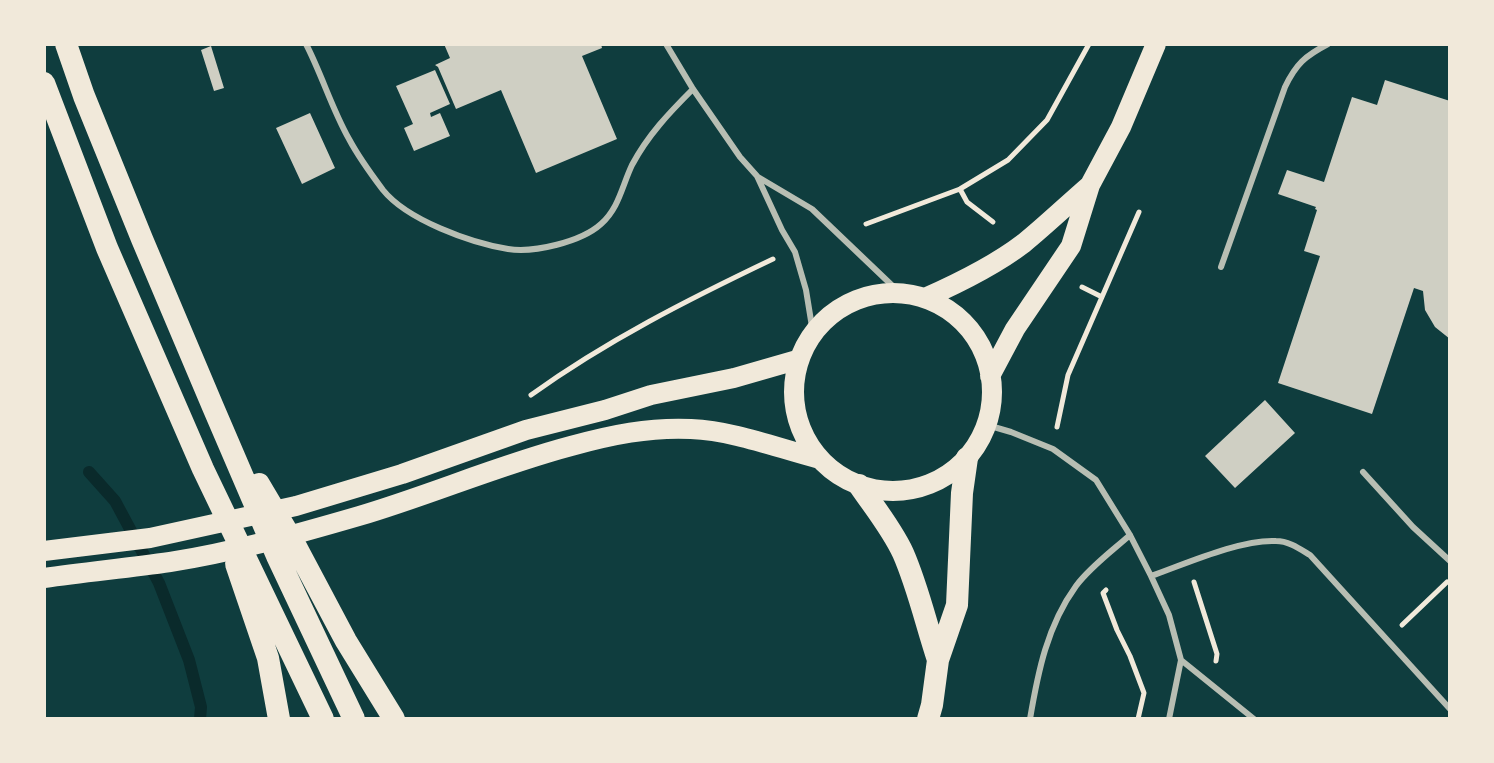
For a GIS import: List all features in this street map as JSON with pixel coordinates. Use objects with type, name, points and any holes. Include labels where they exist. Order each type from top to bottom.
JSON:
[{"type":"highway","points":[[66,44],[113,168],[213,407],[277,556],[354,719]]},
{"type":"highway","points":[[44,83],[107,248],[203,469],[323,719]]},
{"type":"highway","points":[[213,407],[394,719]]},
{"type":"highway","points":[[928,719],[938,660],[957,605],[962,493],[967,458]]},
{"type":"highway","points":[[203,469],[268,658],[279,719]]},
{"type":"highway","points":[[859,485],[902,551],[938,660]]},
{"type":"main road","points":[[990,376],[1015,329],[1071,246],[1090,185],[1121,127],[1156,44]]},
{"type":"main road","points":[[925,298],[997,262],[1024,243],[1090,185]]},
{"type":"main road","points":[[900,293],[925,298],[949,310],[968,328],[983,351],[992,400],[987,425],[967,458],[944,477],[917,488],[888,491],[859,485],[838,475],[820,459],[805,438],[796,412],[794,385],[800,359],[813,333],[830,315],[852,302],[876,294],[900,293]]},
{"type":"main road","points":[[44,551],[150,538],[283,509],[348,491],[526,430],[651,395],[734,378],[800,359]]},
{"type":"main road","points":[[44,578],[171,562],[237,548],[360,515],[473,476],[615,434],[654,429],[692,429],[724,433],[820,459]]},
{"type":"lane","points":[[666,44],[693,89],[740,157],[757,176],[795,252],[806,290],[813,333]]},
{"type":"lane","points":[[1221,267],[1285,87],[1294,69],[1313,52],[1328,44]]},
{"type":"lane","points":[[309,45],[348,138],[385,192],[421,220],[452,234],[510,249],[547,247],[584,236],[601,224],[617,205],[632,166],[654,129],[693,89]]},
{"type":"lane","points":[[757,176],[812,209],[900,293]]},
{"type":"lane","points":[[987,425],[1053,449],[1096,480],[1130,535],[1169,615],[1181,660],[1169,719]]},
{"type":"lane","points":[[1363,472],[1413,527],[1450,561]]},
{"type":"lane","points":[[1030,719],[1045,644],[1060,611],[1078,584],[1130,535]]},
{"type":"lane","points":[[1151,576],[1246,543],[1277,541],[1293,545],[1310,555],[1450,709]]},
{"type":"lane","points":[[1181,660],[1254,719]]},
{"type":"path","points":[[866,224],[960,189],[1008,160],[1047,120],[1089,44]]},
{"type":"path","points":[[960,189],[967,202],[993,222]]},
{"type":"path","points":[[1053,449],[1068,375],[1139,212]]},
{"type":"path","points":[[527,398],[681,303],[777,257]]},
{"type":"path","points":[[1138,719],[1144,693],[1103,593],[1144,563]]},
{"type":"path","points":[[1387,639],[1450,580]]},
{"type":"building","points":[[444,44],[601,44],[602,48],[582,56],[617,139],[536,173],[501,90],[456,109],[435,65],[450,58]]},
{"type":"building","points":[[211,46],[224,88],[214,91],[201,50]]},
{"type":"building","points":[[435,70],[450,104],[430,113],[431,117],[440,113],[450,136],[414,151],[404,128],[413,124],[396,86]]},
{"type":"building","points":[[1385,80],[1450,101],[1450,339],[1435,327],[1425,310],[1423,291],[1414,288],[1372,414],[1278,383],[1320,256],[1304,251],[1316,207],[1278,194],[1287,170],[1324,182],[1352,97],[1377,105]]},
{"type":"building","points":[[310,113],[335,168],[302,184],[276,128]]},
{"type":"building","points":[[1265,400],[1295,433],[1235,488],[1205,456]]},
{"type":"waterway","points":[[89,472],[115,501],[159,583],[189,660],[201,707],[200,719]]}]
